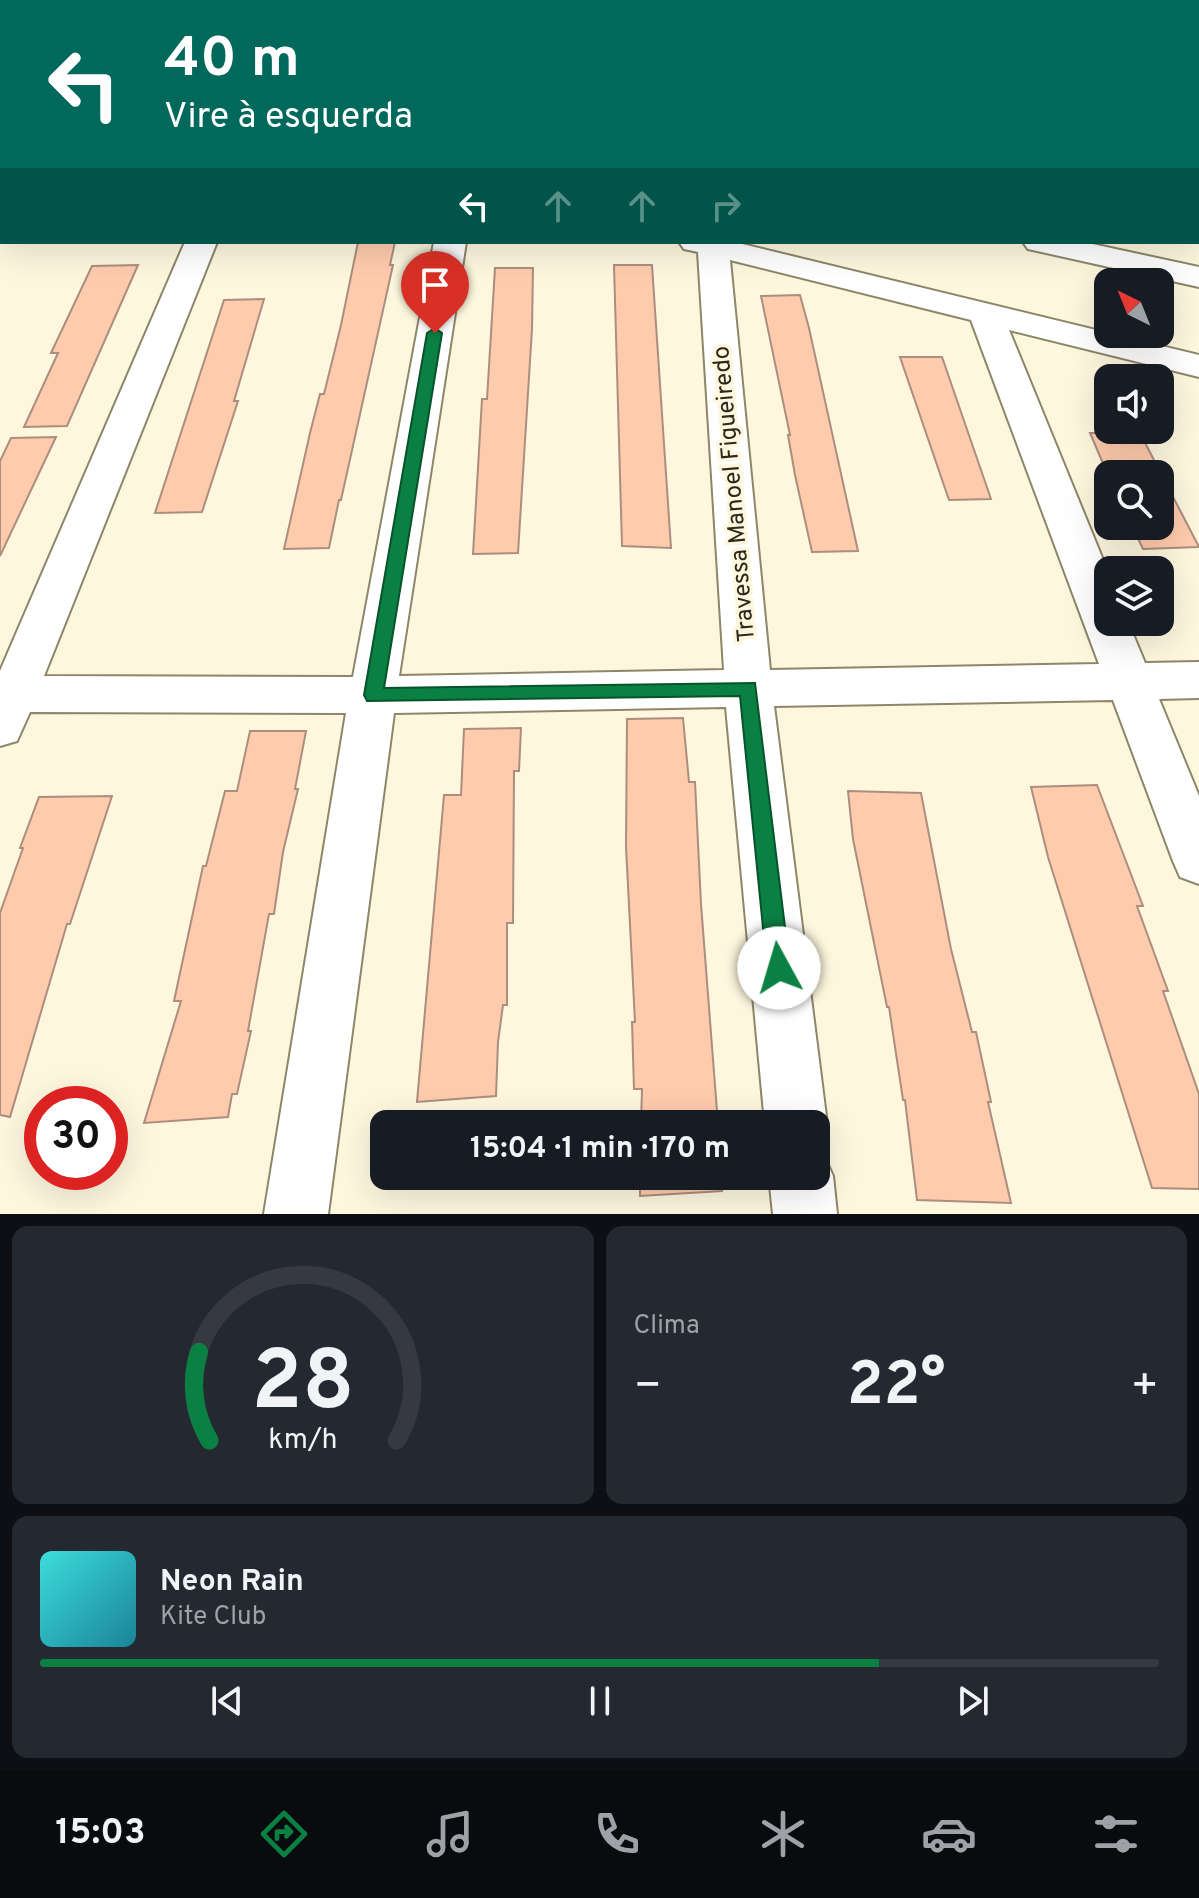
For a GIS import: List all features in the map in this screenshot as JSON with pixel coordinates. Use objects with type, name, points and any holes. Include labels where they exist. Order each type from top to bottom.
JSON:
[{"type":"street","points":[[200,244],[5,705],[1199,680]]},
{"type":"street","points":[[296,1214],[373,695],[450,244]]},
{"type":"street","points":[[704,244],[1199,366]]},
{"type":"street","name":"Travessa Manoel Figueiredo","points":[[704,244],[794,1110]]},
{"type":"street","points":[[1056,244],[1152,255],[1199,277]]},
{"type":"street","points":[[986,314],[1199,861]]},
{"type":"street","points":[[802,1190],[805,1214]]},
{"type":"building","points":[[358,244],[395,244],[390,265],[393,265],[329,548],[284,549],[310,433],[320,394],[324,394]]},
{"type":"building","points":[[138,265],[67,426],[24,427],[58,353],[51,353],[92,266]]},
{"type":"building","points":[[614,265],[652,265],[671,548],[622,546]]},
{"type":"building","points":[[495,268],[533,268],[518,553],[473,554],[482,399],[487,399]]},
{"type":"building","points":[[800,295],[858,551],[812,552],[761,296]]},
{"type":"building","points":[[264,299],[234,401],[238,401],[202,512],[155,513],[224,300]]},
{"type":"building","points":[[900,357],[942,357],[991,499],[949,500]]},
{"type":"building","points":[[56,437],[0,556],[0,461],[11,438]]},
{"type":"building","points":[[1095,444],[1146,444],[1154,460],[1102,460]]},
{"type":"building","points":[[1174,499],[1199,547],[1143,549],[1139,540],[1174,540]]},
{"type":"building","points":[[683,718],[689,782],[695,782],[717,1110],[641,1110],[642,1089],[634,1089],[632,1022],[635,1022],[626,847],[627,719]]},
{"type":"building","points":[[521,728],[519,771],[514,771],[513,923],[507,923],[507,1005],[503,1005],[498,1042],[496,1096],[417,1102],[444,795],[461,795],[464,729]]},
{"type":"building","points":[[250,731],[306,731],[295,789],[298,789],[283,852],[274,914],[269,914],[248,1031],[251,1031],[237,1094],[232,1094],[228,1117],[144,1123],[181,1001],[174,1001],[203,866],[206,866],[225,791],[237,791]]},
{"type":"building","points":[[1097,785],[1143,906],[1137,906],[1168,991],[1163,991],[1199,1094],[1199,1189],[1152,1188],[1048,857],[1031,787]]},
{"type":"building","points":[[848,791],[921,793],[951,949],[972,1032],[976,1032],[1011,1203],[917,1200],[905,1100],[889,1007],[853,839]]},
{"type":"building","points":[[112,796],[70,924],[67,924],[10,1117],[0,1115],[0,913],[23,848],[20,848],[39,797]]},
{"type":"building","points":[[640,1190],[722,1190],[722,1191],[640,1196]]},
{"type":"route","points":[[435,333],[373,695],[748,688],[779,968]]}]
